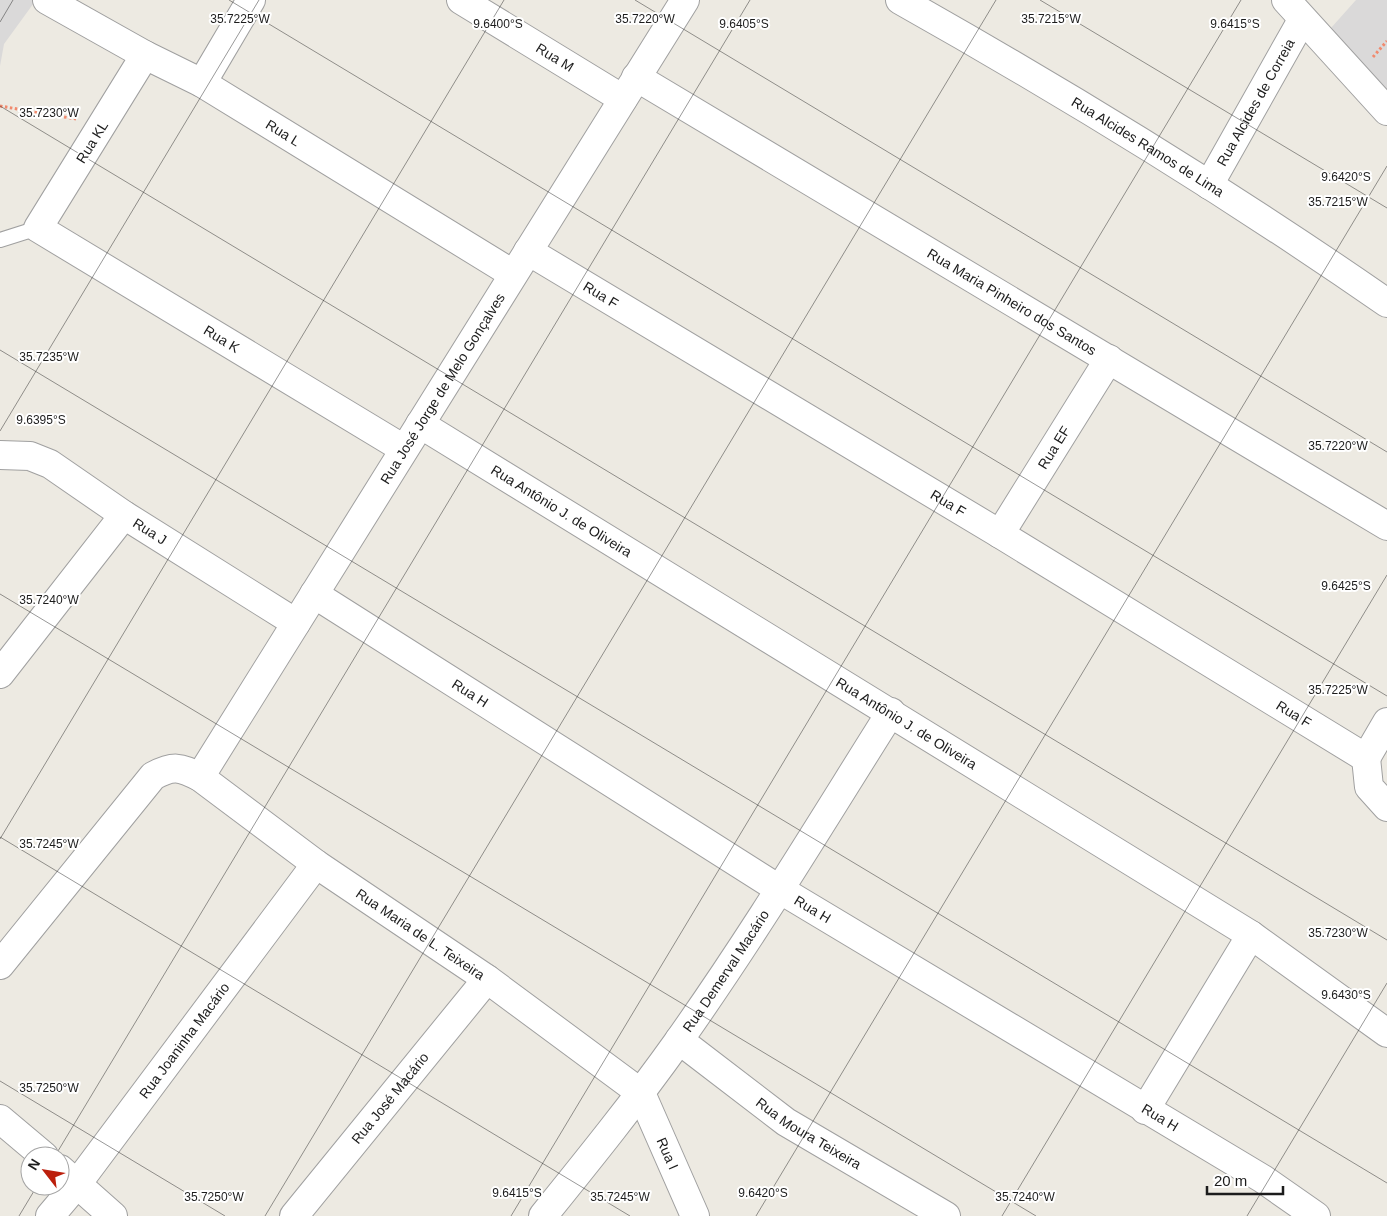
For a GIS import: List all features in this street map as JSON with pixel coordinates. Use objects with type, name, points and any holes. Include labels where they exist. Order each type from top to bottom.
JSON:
[{"type":"street","name":"Rua L","points":[[48,0],[145,55],[202,83],[514,274]]},
{"type":"street","points":[[202,83],[251,0]]},
{"type":"street","name":"Rua M","points":[[461,0],[630,88]]},
{"type":"street","name":"Rua José Jorge de Melo Gonçalves","points":[[200,777],[684,0]]},
{"type":"street","name":"Rua Alcides Ramos de Lima","points":[[900,0],[1023,70],[1283,231],[1387,304]]},
{"type":"street","points":[[1294,10],[1387,111]]},
{"type":"street","name":"Rua Alcides de Correia","points":[[1209,185],[1294,10]]},
{"type":"street","name":"Rua KL","points":[[38,228],[145,55]]},
{"type":"street","name":"Rua Maria Pinheiro dos Santos","points":[[630,88],[1109,359],[1387,526]]},
{"type":"street","name":"Rua K","points":[[38,228],[404,450]]},
{"type":"street","name":"Rua F","points":[[528,251],[1000,534],[1366,758]]},
{"type":"street","name":"Rua EF","points":[[1000,534],[1109,359]]},
{"type":"street","name":"Rua Antônio J. de Oliveira","points":[[420,424],[1251,935],[1387,1033]]},
{"type":"street","name":"Rua J","points":[[0,455],[30,456],[50,464],[124,515],[296,623]]},
{"type":"street","points":[[0,674],[124,515]]},
{"type":"street","name":"Rua H","points":[[314,594],[779,889],[1145,1110],[1264,1179],[1316,1216]]},
{"type":"street","name":"Rua Demerval Macário","points":[[543,1216],[641,1093],[679,1040],[779,889],[891,712]]},
{"type":"street","points":[[1387,722],[1366,758],[1369,787],[1387,807]]},
{"type":"street","name":"Rua Maria de L. Teixeira","points":[[0,965],[153,776],[169,768],[184,769],[200,777],[316,864],[487,979],[641,1093]]},
{"type":"street","name":"Rua Joaninha Macário","points":[[70,1174],[316,864]]},
{"type":"street","points":[[1145,1110],[1251,935]]},
{"type":"street","name":"Rua José Macário","points":[[294,1216],[487,979]]},
{"type":"street","name":"Rua Moura Teixeira","points":[[679,1040],[786,1122],[946,1216]]},
{"type":"street","name":"Rua I","points":[[641,1093],[695,1216]]},
{"type":"street","points":[[0,1119],[32,1146]]},
{"type":"street","points":[[70,1179],[113,1216]]},
{"type":"street","name":"Rua Joaninha Macário","points":[[50,1216],[59,1196]]},
{"type":"lane","points":[[0,240],[38,228]]},
{"type":"path","points":[[0,106],[104,123]]},
{"type":"shaded area","points":[[0,0],[36,0],[4,44],[0,66]]},
{"type":"shaded area","points":[[1356,0],[1387,0],[1387,125],[1314,47]]}]
